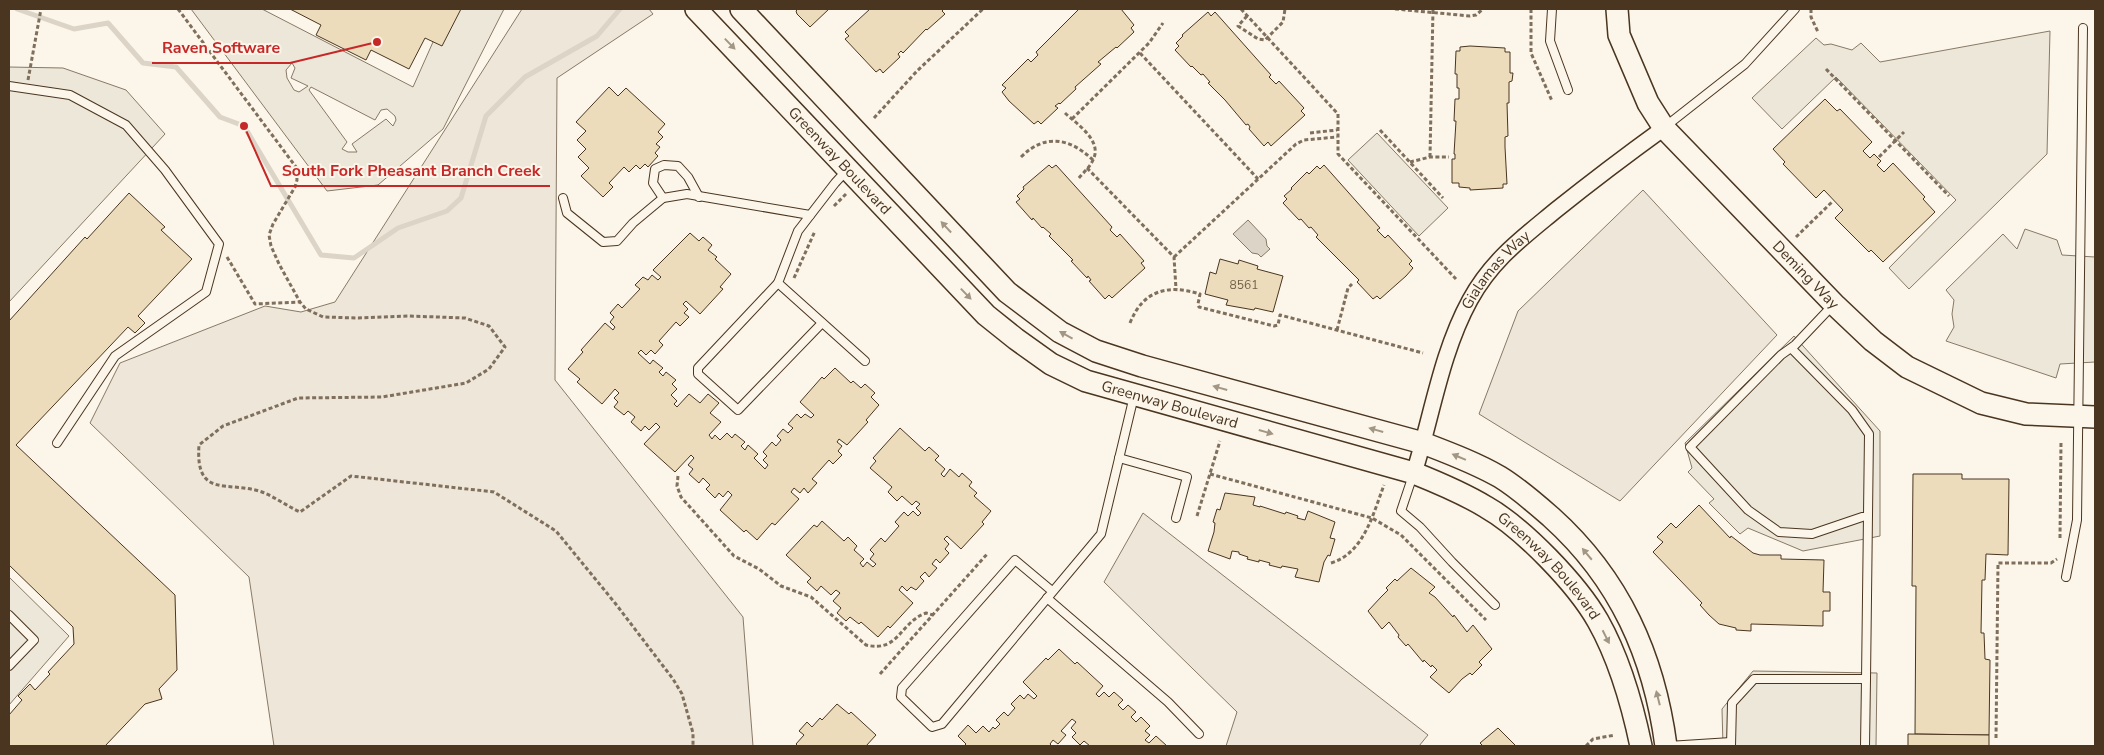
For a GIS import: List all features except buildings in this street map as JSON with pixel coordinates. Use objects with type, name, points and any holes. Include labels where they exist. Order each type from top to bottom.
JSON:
[{"type":"street","name":"Greenway Boulevard","points":[[696,9],[986,315],[1051,364],[1086,381],[1134,396],[1414,473],[1452,488],[1488,508],[1549,558],[1597,619],[1612,648],[1631,699],[1641,746]]},
{"type":"street","name":"Greenway Boulevard","points":[[741,9],[1007,292],[1060,332],[1096,351],[1142,366],[1423,443],[1464,459],[1500,478],[1537,504],[1570,534],[1598,566],[1621,602],[1640,640],[1654,679],[1662,712],[1667,746]]},
{"type":"street","name":"Deming Way","points":[[1618,9],[1619,35],[1648,104],[1664,128],[1873,341],[1907,367],[1942,386],[1981,403],[2026,414],[2087,417]]},
{"type":"street","name":"Gialamas Way","points":[[1414,473],[1453,337],[1470,300],[1488,273],[1506,251],[1573,196],[1664,128]]},
{"type":"lane","points":[[1552,9],[1550,41],[1568,90]]},
{"type":"lane","points":[[1664,128],[1745,64],[1795,9]]},
{"type":"lane","points":[[2066,576],[2077,520],[2087,417],[2083,28]]},
{"type":"lane","points":[[9,86],[70,95],[126,125],[165,170],[220,244],[206,292],[115,356],[57,443]]},
{"type":"lane","points":[[663,198],[653,183],[655,169],[664,165],[678,166],[699,196]]},
{"type":"lane","points":[[822,322],[738,410],[698,374],[698,368],[778,283],[798,231],[835,183],[848,170]]},
{"type":"lane","points":[[563,198],[567,214],[603,242],[618,241],[633,223],[663,198],[687,194],[810,215]]},
{"type":"lane","points":[[778,283],[865,361]]},
{"type":"lane","points":[[1834,303],[1690,447],[1748,510],[1779,532],[1812,534],[1868,516]]},
{"type":"lane","points":[[1791,348],[1852,410],[1869,434],[1865,746]]},
{"type":"lane","points":[[1052,591],[1015,560],[902,688],[900,697],[932,727],[942,724],[1100,534],[1134,396]]},
{"type":"lane","points":[[1119,458],[1187,477],[1176,518]]},
{"type":"lane","points":[[1414,473],[1401,511],[1420,527],[1452,562],[1496,605]]},
{"type":"lane","points":[[1047,598],[1168,702],[1199,734]]},
{"type":"lane","points":[[9,615],[34,640],[9,666]]},
{"type":"lane","points":[[1667,746],[1731,744],[1732,703],[1754,679],[1866,679]]},
{"type":"path","points":[[30,68],[41,9]]},
{"type":"path","points":[[178,9],[296,167],[297,180],[269,235],[271,246],[300,302],[306,309],[323,317],[409,316],[465,318],[489,326],[505,347],[489,369],[466,384],[382,397],[298,398],[223,426],[199,446],[198,462],[201,474],[222,487],[261,492],[300,512],[351,476],[494,492],[556,531],[615,603],[673,679],[682,694],[693,733],[693,746]]},
{"type":"path","points":[[874,118],[917,72],[983,9]]},
{"type":"path","points":[[1241,9],[1338,114],[1338,154],[1456,279]]},
{"type":"path","points":[[1247,16],[1238,26],[1262,40],[1268,38],[1283,22],[1285,9]]},
{"type":"path","points":[[1395,9],[1433,10],[1470,16],[1476,15],[1483,9]]},
{"type":"path","points":[[1531,9],[1531,52],[1552,101]]},
{"type":"path","points":[[1811,9],[1811,17],[1818,32]]},
{"type":"path","points":[[1430,157],[1433,10]]},
{"type":"path","points":[[1072,119],[1140,53],[1162,23]]},
{"type":"path","points":[[1140,53],[1258,179]]},
{"type":"path","points":[[1826,69],[1949,196]]},
{"type":"path","points":[[1065,113],[1093,140],[1096,149],[1094,160],[1078,179]]},
{"type":"path","points":[[1310,133],[1337,130]]},
{"type":"path","points":[[1380,130],[1442,198]]},
{"type":"path","points":[[1879,157],[1904,132]]},
{"type":"path","points":[[1174,257],[1300,141],[1337,137]]},
{"type":"path","points":[[1021,157],[1031,146],[1055,141],[1078,147],[1094,160]]},
{"type":"path","points":[[1410,162],[1430,157],[1449,157]]},
{"type":"path","points":[[1087,168],[1174,257],[1176,289]]},
{"type":"path","points":[[831,208],[846,194]]},
{"type":"path","points":[[1796,237],[1832,202]]},
{"type":"path","points":[[794,278],[817,225]]},
{"type":"path","points":[[220,244],[255,304],[300,302]]},
{"type":"path","points":[[1337,330],[1348,288],[1352,284]]},
{"type":"path","points":[[1130,323],[1136,309],[1146,299],[1160,291],[1176,289],[1200,294],[1199,307],[1274,326],[1278,325],[1280,315],[1423,353]]},
{"type":"path","points":[[1197,516],[1220,441]]},
{"type":"path","points":[[2060,548],[2061,441]]},
{"type":"path","points":[[1210,474],[1372,518],[1401,535],[1486,620]]},
{"type":"path","points":[[678,476],[677,486],[681,497],[729,551],[759,569],[781,586],[811,597],[866,645],[879,646],[893,642],[915,618],[926,613],[933,615]]},
{"type":"path","points":[[1331,563],[1348,555],[1356,547],[1372,518],[1384,485]]},
{"type":"path","points":[[880,674],[988,553]]},
{"type":"path","points":[[1996,738],[1998,562],[2051,563],[2059,556]]},
{"type":"path","points":[[1586,746],[1594,740],[1615,735]]},
{"type":"shaded area","points":[[191,9],[262,9],[413,87],[450,9],[504,9],[443,129],[378,185],[327,191]],"holes":[[[292,63],[295,68],[291,78],[308,86],[299,92],[294,90],[287,78],[286,70]],[[311,87],[375,120],[381,110],[387,109],[395,116],[396,120],[393,126],[386,119],[352,144],[357,152],[348,152],[342,149],[347,142],[309,90]]]},
{"type":"shaded area","points":[[522,9],[649,9],[653,14],[557,78],[555,380],[743,617],[753,746],[274,746],[249,577],[90,423],[120,363],[265,306],[301,312],[335,302]]},
{"type":"shaded area","points":[[2050,31],[2047,154],[1909,289],[1889,268],[1956,200],[1836,77],[1782,129],[1752,98],[1816,38],[1824,45],[1831,44],[1852,50],[1861,43],[1880,62]]},
{"type":"shaded area","points":[[9,67],[63,68],[126,90],[165,134],[9,302]]},
{"type":"shaded area","points":[[1377,133],[1448,208],[1419,236],[1348,160]]},
{"type":"shaded area","points":[[1643,190],[1777,335],[1620,501],[1479,414],[1518,311]]},
{"type":"shaded area","points":[[1248,220],[1266,239],[1267,246],[1270,249],[1261,257],[1258,254],[1252,253],[1233,234]]},
{"type":"shaded area","points":[[2025,229],[2057,240],[2062,255],[2095,257],[2095,362],[2060,364],[2056,378],[1946,341],[1954,327],[1952,314],[1954,300],[1946,290],[2003,234],[2017,249]]},
{"type":"shaded area","points":[[1794,336],[1880,431],[1880,536],[1803,551],[1748,528],[1740,534],[1709,503],[1714,499],[1688,472],[1692,468],[1685,443]]},
{"type":"shaded area","points":[[1143,513],[1428,735],[1419,746],[1226,746],[1237,712],[1104,582]]},
{"type":"shaded area","points":[[9,577],[69,636],[9,705]]},
{"type":"shaded area","points":[[1753,671],[1877,673],[1876,746],[1723,746],[1722,709]]},
{"type":"waterway","points":[[17,9],[74,29],[108,23],[143,63],[176,67],[220,117],[244,126],[321,255],[354,258],[398,228],[447,211],[461,198],[486,116],[525,77],[597,36],[620,9]]},
{"type":"place","name":"Raven Software","points":[[377,42]]},
{"type":"place","name":"South Fork Pheasant Branch Creek","points":[[244,126]]}]
